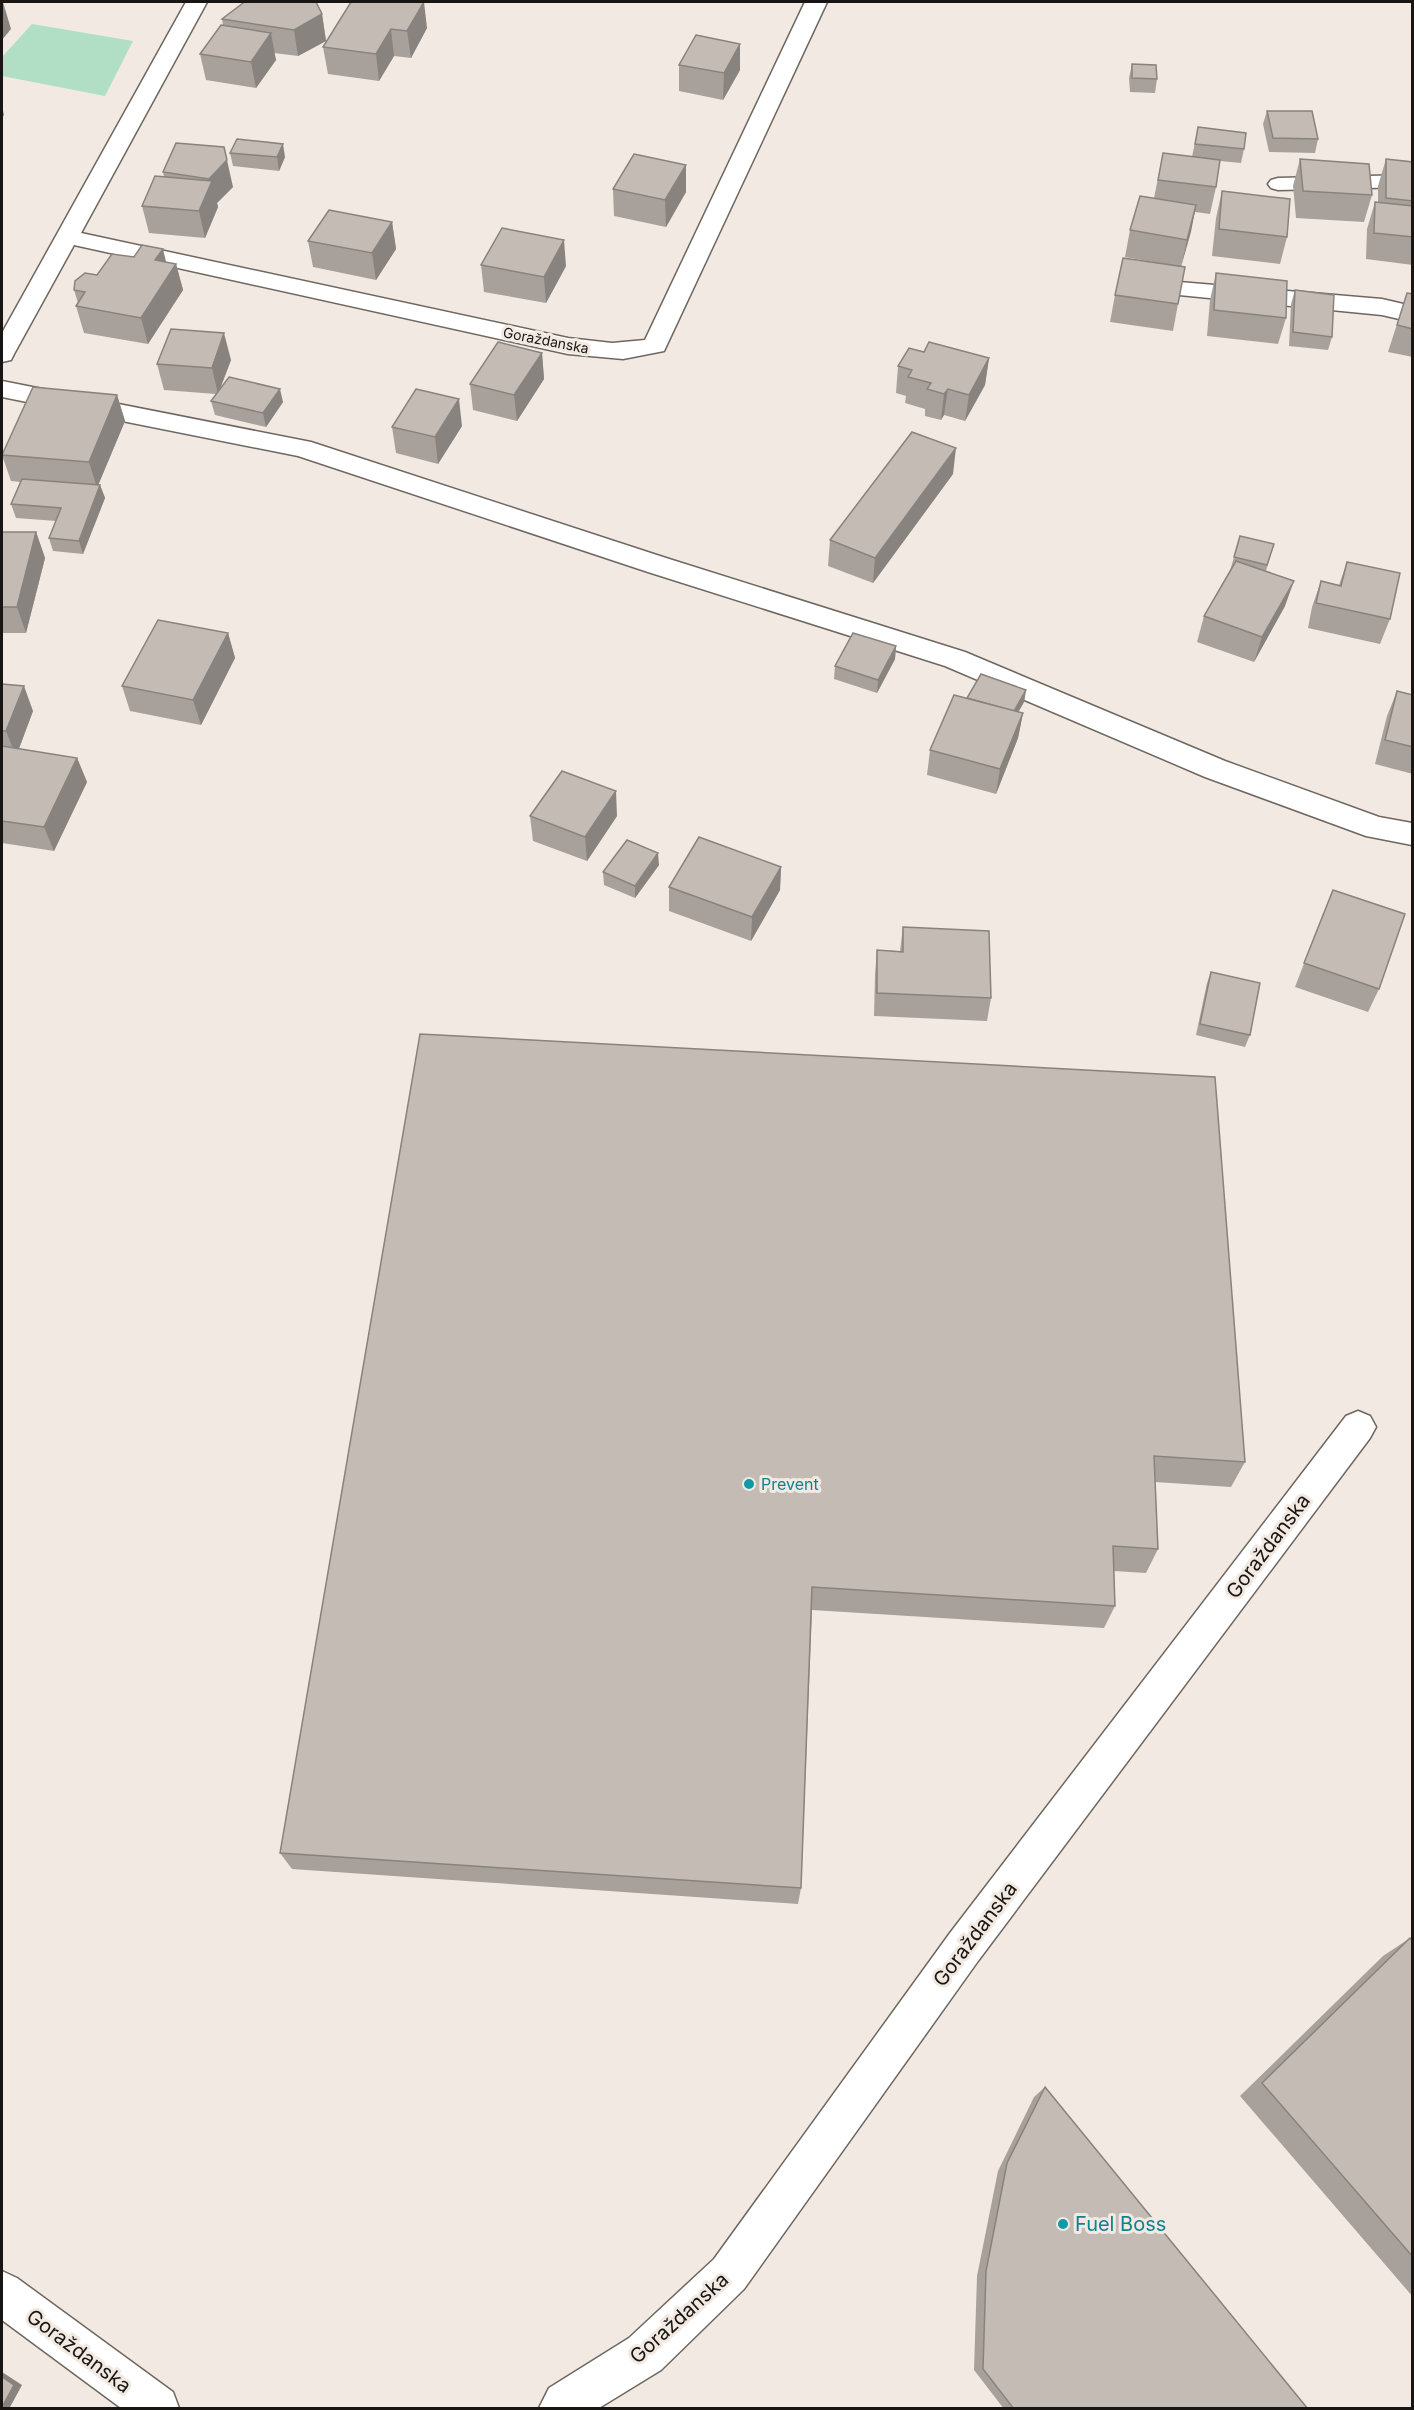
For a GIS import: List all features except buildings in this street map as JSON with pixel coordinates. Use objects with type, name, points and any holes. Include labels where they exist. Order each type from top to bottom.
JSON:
[{"type":"street","points":[[2,354],[196,2]]},
{"type":"street","name":"Goraždanska","points":[[68,237],[568,346],[605,352],[638,351],[655,345],[816,2]]},
{"type":"street","points":[[1167,288],[1382,307],[1413,314]]},
{"type":"street","points":[[2,390],[302,448],[955,659],[1215,769],[1376,828],[1413,834]]},
{"type":"street","name":"Goraždanska","points":[[561,2409],[565,2404],[645,2354],[729,2274],[964,1947],[1358,1427]]},
{"type":"street","name":"Goraždanska","points":[[2,2293],[157,2409]]},
{"type":"lane","points":[[1278,184],[1413,181]]},
{"type":"green space","points":[[32,24],[133,41],[105,96],[2,76],[2,57]]},
{"type":"place","name":"Prevent","points":[[749,1484]]},
{"type":"place","name":"Fuel Boss","points":[[1063,2224]]}]
